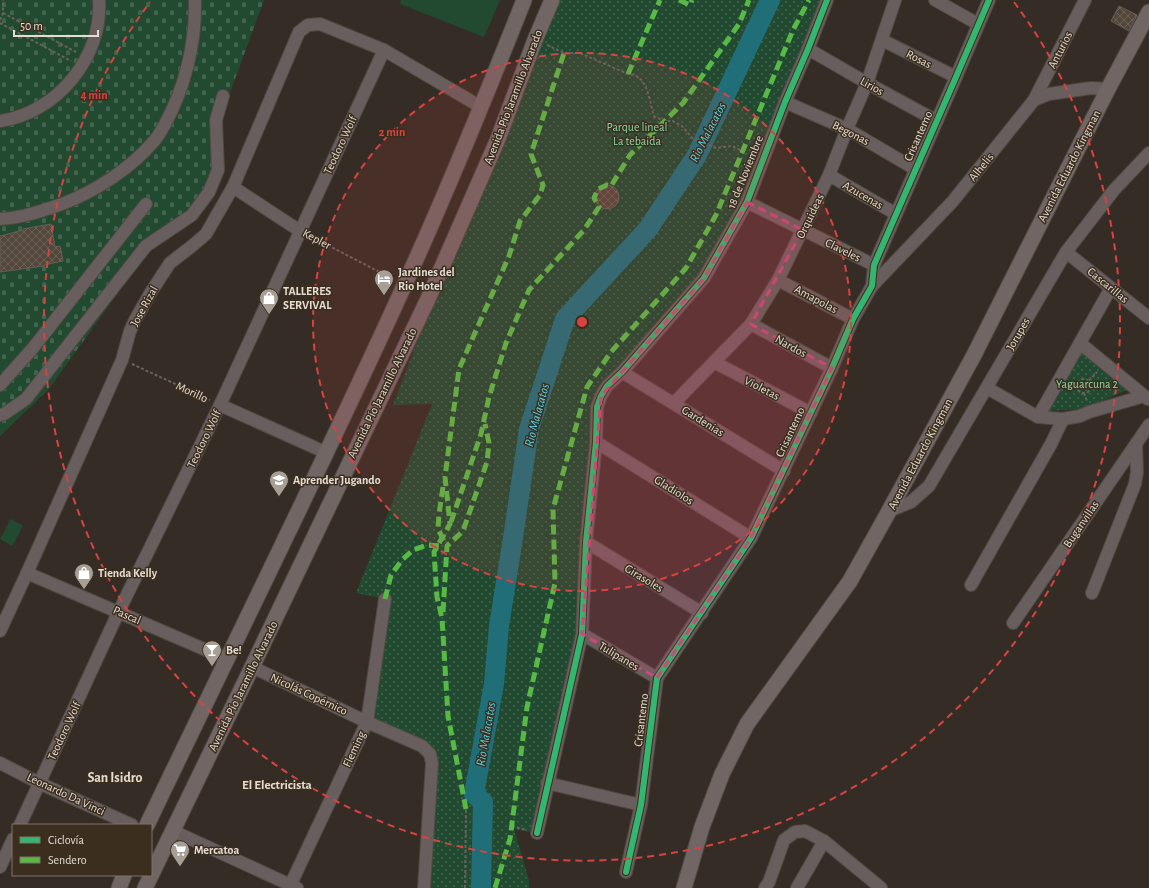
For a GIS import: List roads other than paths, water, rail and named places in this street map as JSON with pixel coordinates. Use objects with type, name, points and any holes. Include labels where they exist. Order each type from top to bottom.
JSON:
[{"type":"main road","name":"Avenida Pío Jaramillo Alvarado","points":[[147,824],[327,453],[405,284],[481,108],[524,0]]},
{"type":"main road","name":"Avenida Pío Jaramillo Alvarado","points":[[152,872],[252,667],[428,299],[498,139],[535,40],[552,0]]},
{"type":"main road","name":"Avenida Eduardo Kingman","points":[[684,888],[702,827],[717,787],[747,724],[850,581],[974,355],[1108,89],[1149,12]]},
{"type":"main road","points":[[118,888],[124,876]]},
{"type":"main road","name":"Avenida Pío Jaramillo Alvarado","points":[[144,888],[150,876]]},
{"type":"street","points":[[0,121],[23,115],[40,106],[56,95],[65,86],[84,62],[94,41],[98,23],[99,0]]},
{"type":"street","points":[[0,219],[32,214],[78,198],[133,163],[155,140],[170,114],[181,88],[189,60],[195,21],[195,0]]},
{"type":"street","name":"18 de Noviembre","points":[[537,833],[582,634],[586,542],[596,442],[597,408],[601,396],[607,386],[622,372],[704,278],[748,202],[785,102],[827,0]]},
{"type":"street","name":"Orquideas","points":[[674,403],[751,324],[778,280],[829,175],[867,83],[895,0]]},
{"type":"street","points":[[935,0],[978,24]]},
{"type":"street","name":"Crisantemo","points":[[626,872],[641,804],[657,678],[751,538],[784,471],[853,319],[872,286],[874,264],[989,0]]},
{"type":"street","name":"Anturios","points":[[1034,100],[1085,0]]},
{"type":"street","name":"Jose Rizal","points":[[0,631],[122,360],[132,326],[151,292],[170,263],[206,234],[233,187],[299,32],[308,24],[320,24],[384,50]]},
{"type":"street","name":"Rosas","points":[[882,40],[956,77]]},
{"type":"street","name":"Lirios","points":[[808,49],[937,121]]},
{"type":"street","points":[[384,50],[481,108]]},
{"type":"street","name":"Teodoro Wolf","points":[[20,824],[119,612],[220,405],[384,50]]},
{"type":"street","points":[[1034,100],[1049,94],[1091,88],[1108,89]]},
{"type":"street","points":[[0,415],[4,414],[26,399],[146,246],[192,215],[209,192],[218,170],[216,120],[223,96]]},
{"type":"street","name":"Alhelis","points":[[872,286],[953,201],[1034,100]]},
{"type":"street","name":"Begonas","points":[[785,102],[847,129],[916,169]]},
{"type":"street","name":"Jorupes","points":[[889,511],[911,502],[929,486],[1066,252],[1114,190],[1149,153]]},
{"type":"street","name":"Azucenas","points":[[829,175],[896,214]]},
{"type":"street","name":"Kepler","points":[[233,187],[300,230]]},
{"type":"street","name":"Claveles","points":[[748,202],[874,264]]},
{"type":"street","points":[[0,385],[33,348],[146,204]]},
{"type":"street","name":"Cascarillas","points":[[1066,252],[1149,318]]},
{"type":"street","name":"Amapolas","points":[[778,280],[853,319]]},
{"type":"street","points":[[1038,417],[1111,288]]},
{"type":"street","name":"Nardos","points":[[751,324],[832,368]]},
{"type":"street","points":[[1080,343],[1146,398]]},
{"type":"street","name":"Violetas","points":[[714,362],[811,413]]},
{"type":"street","name":"Gardenias","points":[[622,372],[784,471]]},
{"type":"street","points":[[987,388],[1038,417],[1063,419],[1080,416],[1089,412],[1146,398]]},
{"type":"street","name":"Morillo","points":[[220,405],[327,453]]},
{"type":"street","points":[[971,585],[1063,419]]},
{"type":"street","name":"Buganvillas","points":[[1013,623],[1149,425]]},
{"type":"street","name":"Gladiolos","points":[[596,442],[751,538]]},
{"type":"street","points":[[1092,593],[1135,484],[1137,472],[1136,444]]},
{"type":"street","name":"Girasoles","points":[[586,542],[702,613]]},
{"type":"street","name":"Pascal","points":[[27,573],[227,659]]},
{"type":"street","name":"Fleming","points":[[292,887],[367,722],[385,599]]},
{"type":"street","name":"Tulipanes","points":[[582,634],[657,678]]},
{"type":"street","name":"Nicolás Copérnico","points":[[252,667],[367,722],[422,746],[430,754],[432,763],[424,888]]},
{"type":"street","name":"Leonardo Da Vinci","points":[[0,763],[39,783],[130,824]]},
{"type":"street","points":[[548,783],[641,804]]},
{"type":"street","points":[[172,831],[292,887]]},
{"type":"street","points":[[765,888],[769,882],[784,840],[795,832],[805,831],[824,841],[878,887]]},
{"type":"street","points":[[0,867],[12,841]]},
{"type":"street","points":[[797,888],[824,841]]},
{"type":"waterway","name":"Rio Malacatos","points":[[481,888],[483,802],[474,794],[494,684],[499,626],[529,429],[565,319],[648,229],[697,155],[770,0]]},
{"type":"place","name":"Jardines del Rio Hotel","points":[[384,296]]},
{"type":"place","name":"TALLERES SERVIVAL","points":[[269,315]]},
{"type":"place","name":"Aprender Jugando","points":[[279,497]]},
{"type":"place","name":"Tienda Kelly","points":[[84,590]]},
{"type":"place","name":"Be!","points":[[212,667]]},
{"type":"place","name":"Mercatoa","points":[[180,867]]},
{"type":"district","name":"San Isidro","points":[[115,777]]},
{"type":"district","name":"El Electricista","points":[[277,784]]},
{"type":"park label","name":"Parque lineal La tebaida","points":[[637,134]]},
{"type":"park label","name":"Yaguarcuna 2","points":[[1087,384]]}]
